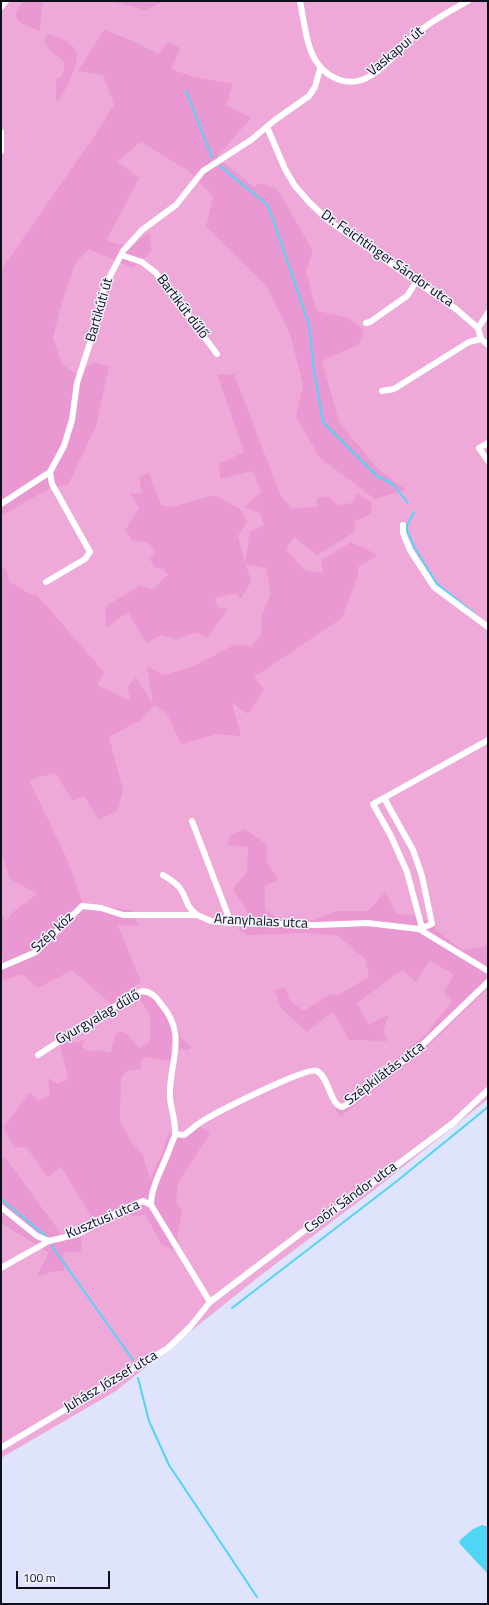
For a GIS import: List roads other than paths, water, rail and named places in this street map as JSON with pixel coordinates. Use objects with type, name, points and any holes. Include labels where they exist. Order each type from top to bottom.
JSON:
[{"type":"street","points":[[1,7],[6,1]]},
{"type":"street","points":[[300,1],[310,51],[320,69]]},
{"type":"street","name":"Vaskapui út","points":[[320,69],[342,81],[352,82],[363,80],[380,68],[417,33],[468,1]]},
{"type":"street","name":"Bartikúti út","points":[[50,472],[64,446],[72,420],[77,383],[90,344],[104,288],[121,255],[142,230],[176,206],[200,174],[251,140],[267,126],[309,96],[315,87],[320,69]]},
{"type":"street","name":"Dr. Feichtinger Sándor utca","points":[[267,126],[285,169],[295,186],[310,203],[329,221],[456,309],[478,328]]},
{"type":"street","points":[[1,132],[1,152]]},
{"type":"street","name":"Bartikút dűlő","points":[[121,255],[142,262],[156,273],[217,354]]},
{"type":"street","points":[[366,323],[370,322],[407,296],[416,282]]},
{"type":"street","points":[[488,313],[478,328],[480,339],[488,345]]},
{"type":"street","points":[[382,391],[394,389],[469,342],[480,339]]},
{"type":"street","points":[[488,443],[479,448],[488,461]]},
{"type":"street","points":[[1,504],[50,472],[52,484],[90,552],[85,559],[46,582]]},
{"type":"street","points":[[402,525],[403,533],[410,550],[434,587],[488,627]]},
{"type":"street","points":[[384,798],[413,850],[422,876],[432,924],[420,928],[408,872],[391,836],[373,804],[488,740]]},
{"type":"street","points":[[192,821],[232,923]]},
{"type":"street","points":[[163,875],[176,883],[181,889],[187,905],[197,915]]},
{"type":"street","name":"Aranyhalas utca","points":[[82,906],[101,908],[123,915],[197,915],[211,921],[232,923],[318,925],[368,924],[420,928],[488,971]]},
{"type":"street","name":"Szép köz","points":[[1,967],[36,952],[82,906]]},
{"type":"street","name":"Szépkilátás utca","points":[[175,1134],[184,1135],[225,1109],[294,1076],[312,1070],[319,1072],[324,1077],[336,1103],[342,1107],[352,1102],[414,1053],[488,982]]},
{"type":"street","name":"Gyurgyalag dűlő","points":[[38,1055],[97,1017],[142,991],[149,992],[169,1013],[176,1034],[176,1051],[170,1097],[175,1134],[155,1185],[151,1206]]},
{"type":"street","name":"Csoóri Sándor utca","points":[[210,1302],[301,1233],[358,1194],[453,1123],[488,1090]]},
{"type":"street","name":"Kusztusi utca","points":[[1,1207],[29,1230],[49,1241],[78,1234],[143,1202],[151,1206],[210,1302]]},
{"type":"street","points":[[1,1268],[49,1241]]},
{"type":"street","name":"Juhász József utca","points":[[1,1448],[168,1348],[190,1327],[210,1302]]},
{"type":"water","points":[[482,1525],[488,1527],[488,1574],[459,1543],[460,1540],[473,1529]]},
{"type":"waterway","points":[[186,91],[212,157]]},
{"type":"waterway","points":[[220,166],[268,205],[309,324],[314,370],[323,422],[377,476],[393,484],[408,503]]},
{"type":"waterway","points":[[414,512],[407,525],[407,531],[415,548],[437,584],[474,613]]},
{"type":"waterway","points":[[232,1308],[397,1181],[488,1107]]},
{"type":"waterway","points":[[1,1199],[46,1236]]},
{"type":"waterway","points":[[52,1246],[133,1360]]},
{"type":"waterway","points":[[138,1378],[149,1421],[169,1465],[257,1597]]}]
